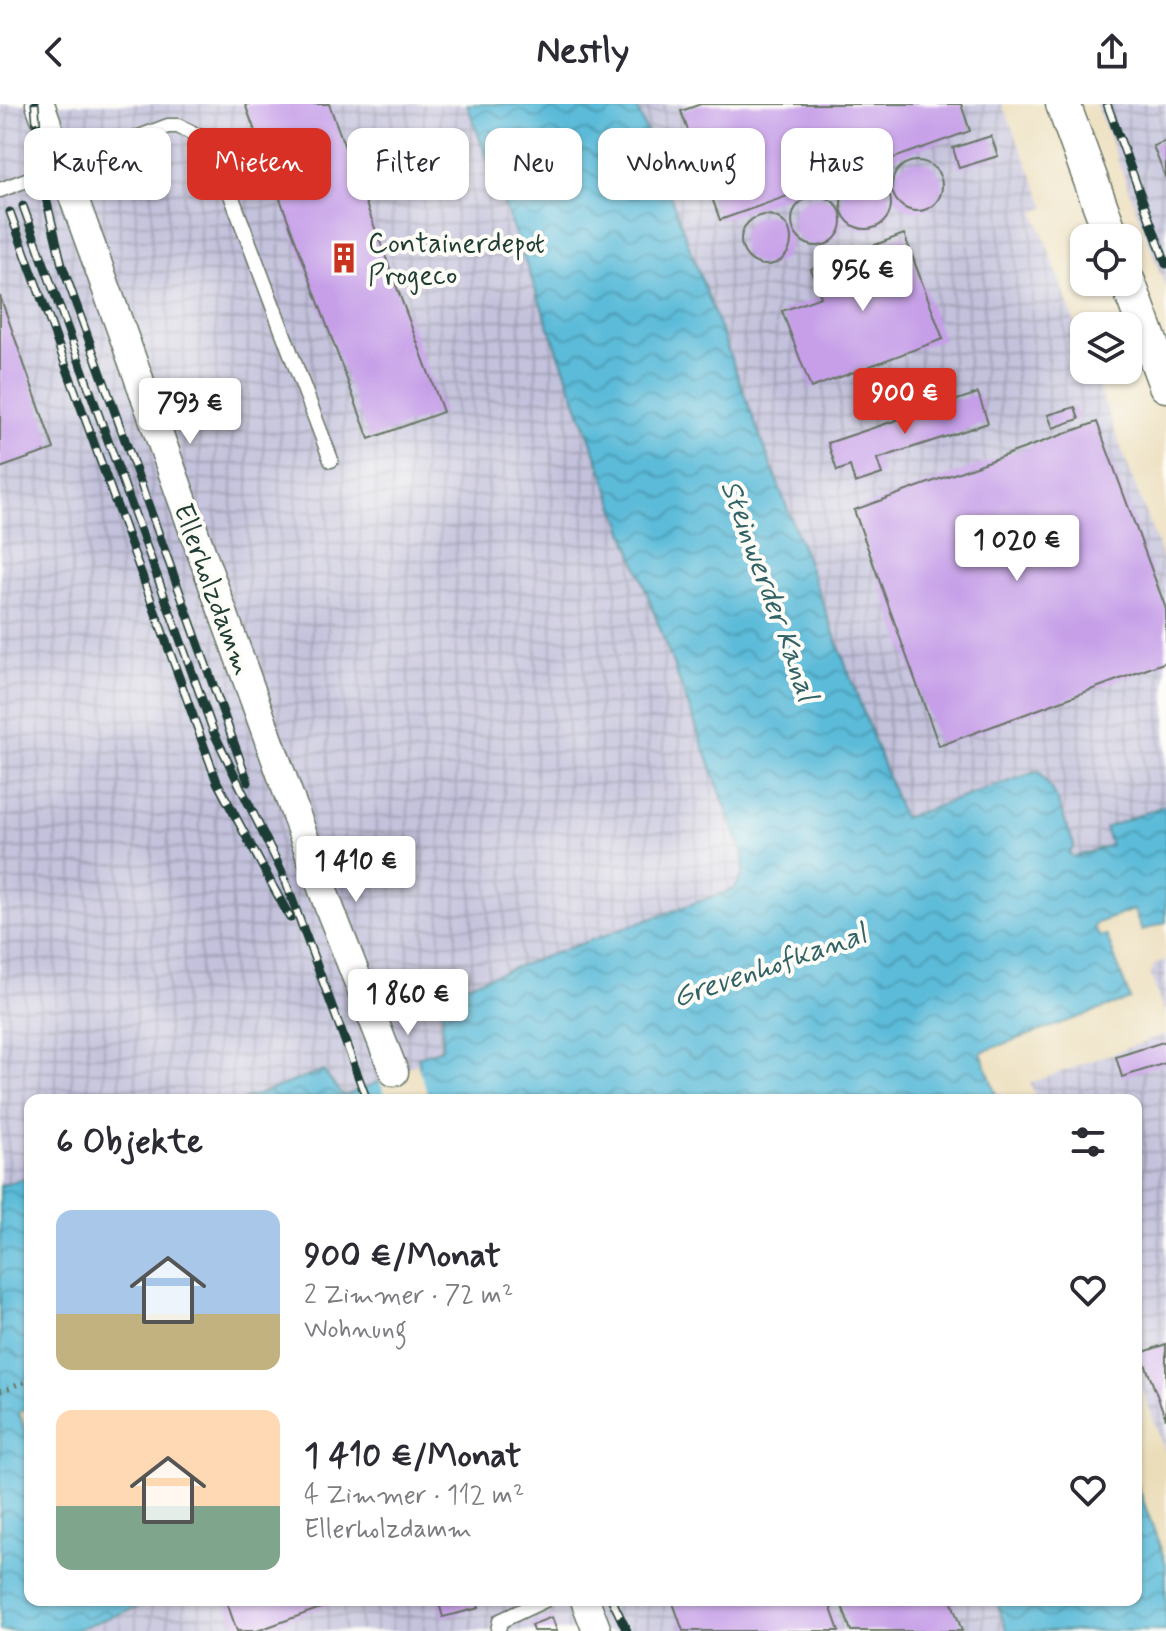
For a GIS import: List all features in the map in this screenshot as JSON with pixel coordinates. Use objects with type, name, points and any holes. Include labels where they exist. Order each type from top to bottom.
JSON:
[{"type":"street","name":"Ellerholzdamm","points":[[40,104],[49,128]]},
{"type":"street","points":[[1063,104],[1107,224]]},
{"type":"street","name":"Ellerholzdamm","points":[[74,200],[329,907],[394,1072]]},
{"type":"street","points":[[1133,296],[1164,374]]},
{"type":"street","points":[[587,1606],[597,1631]]},
{"type":"lane","points":[[163,128],[178,126],[211,142],[331,460]]},
{"type":"lane","points":[[0,190],[24,181]]},
{"type":"lane","points":[[498,1631],[500,1621],[532,1606]]},
{"type":"path","points":[[0,1391],[24,1382]]},
{"type":"shaded area","points":[[0,104],[467,104],[485,153],[485,200],[502,200],[744,857],[743,875],[734,889],[443,993],[442,1049],[421,1066],[347,1094],[340,1094],[323,1071],[259,1094],[24,1094],[24,1178],[0,1186]]},
{"type":"shaded area","points":[[636,104],[1002,104],[1046,207],[1035,212],[1071,312],[1070,384],[1097,384],[1166,568],[1166,805],[1105,828],[1111,845],[1078,857],[1069,854],[1074,845],[1056,797],[1039,771],[903,818],[672,200],[765,200],[765,128],[645,128]]},
{"type":"shaded area","points":[[1166,104],[1166,289],[1142,224],[1097,105]]},
{"type":"shaded area","points":[[1166,960],[1166,1016],[1150,975],[1155,964]]},
{"type":"shaded area","points":[[1166,1034],[1166,1454],[1142,1388],[1142,1094],[1035,1094],[1030,1083]]},
{"type":"shaded area","points":[[141,1606],[998,1606],[1007,1631],[72,1631]]},
{"type":"water","points":[[467,104],[636,104],[645,128],[598,128],[598,200],[672,200],[903,818],[1039,771],[1056,797],[1074,845],[1069,854],[1074,857],[1111,845],[1105,828],[1166,805],[1166,922],[1142,931],[1134,910],[1097,923],[1094,928],[1100,937],[1107,936],[1130,999],[981,1052],[996,1094],[348,1094],[420,1066],[418,1057],[442,1049],[443,993],[734,889],[743,875],[744,857],[502,200],[582,200],[582,128],[485,128],[485,153]]},
{"type":"water","points":[[323,1071],[341,1094],[259,1094]]},
{"type":"water","points":[[24,1178],[24,1410],[19,1412],[24,1427],[24,1606],[141,1606],[72,1631],[0,1631],[0,1186]]},
{"type":"water","points":[[1142,1497],[1166,1563],[1166,1631],[1007,1631],[998,1606],[1142,1606]]},
{"type":"pier","points":[[417,1064],[428,1094],[385,1094],[379,1078]]},
{"type":"building","name":"Containerdepot Progeco","points":[[245,104],[329,104],[347,153],[347,200],[365,200],[443,412],[369,439],[281,200],[331,200],[331,128],[254,128]]},
{"type":"building","points":[[701,104],[961,104],[970,131],[893,158],[893,128],[781,128],[781,198],[720,220],[713,200],[765,200],[765,128],[687,128],[681,111]]},
{"type":"building","points":[[991,136],[998,156],[959,168],[953,148]]},
{"type":"building","points":[[1166,141],[1166,179],[1153,146]]},
{"type":"building","points":[[907,163],[927,163],[940,176],[940,196],[927,209],[907,209],[894,196],[894,176]]},
{"type":"building","points":[[804,200],[830,200],[840,211],[840,231],[827,244],[807,244],[794,231],[794,211]]},
{"type":"building","points":[[842,200],[890,200],[889,214],[884,222],[866,229],[848,222],[841,204]]},
{"type":"building","points":[[756,216],[776,216],[790,230],[790,250],[776,264],[756,264],[742,250],[742,230]]},
{"type":"building","points":[[904,234],[943,339],[811,388],[782,311],[821,297],[811,269]]},
{"type":"building","points":[[0,296],[54,449],[0,468]]},
{"type":"building","points":[[978,393],[988,423],[877,459],[882,474],[855,483],[850,466],[837,471],[828,443]]},
{"type":"building","points":[[1075,407],[1079,419],[1053,428],[1048,415]]},
{"type":"building","points":[[1097,422],[1166,609],[1166,662],[939,746],[854,510]]},
{"type":"building","points":[[1166,1041],[1166,1063],[1122,1077],[1116,1057]]},
{"type":"building","points":[[1166,1344],[1166,1419],[1142,1356],[1142,1353]]},
{"type":"building","points":[[228,1606],[326,1606],[257,1631],[237,1631]]},
{"type":"building","points":[[440,1606],[478,1606],[479,1608],[443,1617]]},
{"type":"building","points":[[674,1606],[830,1606],[839,1631],[683,1631]]},
{"type":"building","points":[[842,1606],[953,1606],[962,1631],[851,1631]]},
{"type":"building","points":[[552,1617],[557,1631],[533,1631],[531,1625]]},
{"type":"railway","points":[[35,104],[41,177],[62,265],[248,782]]},
{"type":"railway","points":[[1107,104],[1166,264]]},
{"type":"railway","points":[[23,206],[214,733],[282,872],[365,1094]]},
{"type":"railway","points":[[10,212],[217,782],[290,918]]},
{"type":"railway","points":[[615,1606],[627,1631]]},
{"type":"place","name":"Containerdepot Progeco","points":[[344,258]]},
{"type":"water label","name":"Steinwerder Kanal","points":[[770,590]]},
{"type":"water label","name":"Grevenhofkanal","points":[[769,965]]}]
